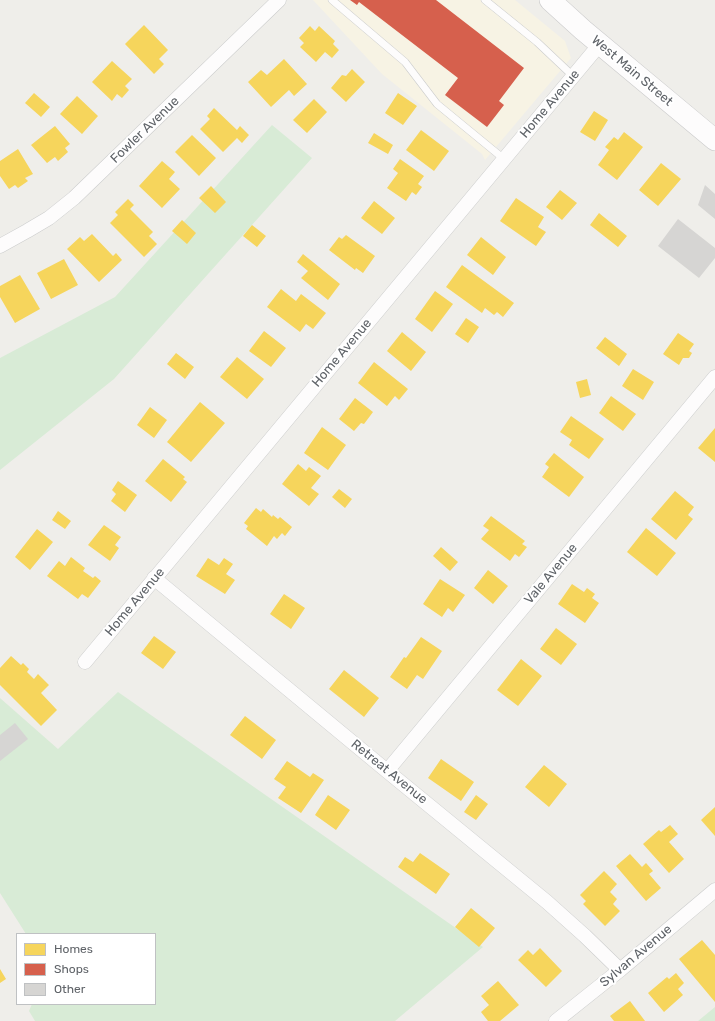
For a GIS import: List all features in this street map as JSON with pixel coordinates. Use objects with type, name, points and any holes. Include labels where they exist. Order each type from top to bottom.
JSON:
[{"type":"main road","name":"West Main Street","points":[[550,0],[583,30],[715,140]]},
{"type":"street","name":"Fowler Avenue","points":[[0,246],[50,218],[74,198],[278,0]]},
{"type":"street","name":"Home Avenue","points":[[84,662],[600,44]]},
{"type":"street","name":"Vale Avenue","points":[[387,771],[715,377]]},
{"type":"street","name":"Retreat Avenue","points":[[154,578],[547,902],[620,970]]},
{"type":"street","name":"Sylvan Avenue","points":[[556,1021],[620,970],[715,890]]},
{"type":"lane","points":[[332,0],[405,62],[437,104],[504,159]]},
{"type":"lane","points":[[484,0],[537,42],[573,76]]},
{"type":"shaded area","points":[[313,0],[515,0],[565,41],[571,58],[485,160],[482,154],[382,74]]},
{"type":"green space","points":[[272,125],[312,158],[114,379],[0,470],[0,358],[115,297]]},
{"type":"green space","points":[[118,692],[483,947],[395,1021],[35,1021],[29,1011],[32,1005],[156,1005],[156,933],[25,933],[0,893],[0,698],[58,749]]},
{"type":"green space","points":[[715,1007],[715,1021],[698,1021]]},
{"type":"building: Homes","points":[[144,25],[168,50],[159,59],[164,64],[154,74],[125,44]]},
{"type":"building: Homes","points":[[310,26],[315,31],[319,26],[335,41],[333,44],[339,50],[332,58],[325,52],[316,62],[300,47],[304,43],[299,38]]},
{"type":"building: Homes","points":[[284,59],[307,84],[294,96],[289,90],[271,107],[248,82],[261,70],[267,75]]},
{"type":"building: Homes","points":[[112,61],[132,79],[125,86],[129,90],[122,98],[117,94],[112,101],[92,82]]},
{"type":"building: Homes","points":[[352,69],[365,82],[346,102],[331,88],[342,75],[346,76]]},
{"type":"building: Homes","points":[[34,93],[50,107],[41,117],[25,103]]},
{"type":"building: Homes","points":[[398,93],[417,106],[403,125],[385,113]]},
{"type":"building: Homes","points":[[77,96],[98,116],[82,134],[60,114]]},
{"type":"building: Homes","points":[[314,99],[327,112],[307,133],[293,120]]},
{"type":"building: Homes","points":[[214,108],[237,130],[240,126],[249,135],[242,143],[237,138],[223,152],[200,129],[210,119],[207,116]]},
{"type":"building: Homes","points":[[594,111],[608,120],[595,141],[580,132]]},
{"type":"building: Homes","points":[[55,126],[70,144],[65,148],[68,152],[58,161],[55,157],[47,163],[31,145]]},
{"type":"building: Homes","points":[[421,130],[449,151],[434,171],[406,150]]},
{"type":"building: Homes","points":[[624,132],[643,147],[617,180],[598,165],[609,150],[605,147],[614,137],[618,140]]},
{"type":"building: Homes","points":[[374,133],[393,145],[388,154],[368,143]]},
{"type":"building: Homes","points":[[192,135],[216,158],[199,176],[175,152]]},
{"type":"building: Homes","points":[[18,149],[33,174],[25,178],[28,181],[18,188],[15,185],[9,189],[0,176],[0,161]]},
{"type":"building: Homes","points":[[400,159],[424,176],[418,184],[422,187],[416,195],[412,192],[406,201],[387,188],[398,173],[393,169]]},
{"type":"building: Homes","points":[[162,161],[175,172],[169,179],[180,189],[162,208],[139,186]]},
{"type":"building: Homes","points":[[661,163],[681,179],[658,206],[639,190]]},
{"type":"building: Homes","points":[[211,186],[226,202],[215,213],[199,198]]},
{"type":"building: Homes","points":[[560,190],[577,203],[562,220],[546,207]]},
{"type":"building: Homes","points":[[516,198],[544,217],[538,227],[546,232],[536,246],[500,221]]},
{"type":"building: Homes","points":[[128,199],[134,205],[130,209],[153,232],[149,236],[157,244],[144,257],[110,223],[118,215],[115,212]]},
{"type":"building: Homes","points":[[374,201],[395,218],[382,234],[361,218]]},
{"type":"building: Homes","points":[[599,213],[627,236],[618,247],[590,225]]},
{"type":"building: Homes","points":[[182,220],[196,233],[187,244],[172,231]]},
{"type":"building: Homes","points":[[252,225],[266,236],[257,247],[243,236]]},
{"type":"building: Homes","points":[[92,234],[113,256],[116,253],[122,260],[99,282],[67,249],[80,237],[84,241]]},
{"type":"building: Homes","points":[[346,235],[375,256],[363,273],[356,268],[355,270],[329,250],[339,237],[342,239]]},
{"type":"building: Homes","points":[[481,237],[506,257],[493,275],[467,255]]},
{"type":"building: Homes","points":[[303,254],[340,284],[328,300],[301,278],[308,271],[297,262]]},
{"type":"building: Homes","points":[[64,259],[78,285],[51,299],[37,273]]},
{"type":"building: Homes","points":[[462,265],[514,303],[503,317],[497,312],[494,315],[485,308],[482,313],[446,287]]},
{"type":"building: Homes","points":[[20,275],[40,309],[15,323],[0,297],[0,286]]},
{"type":"building: Homes","points":[[281,289],[296,301],[301,294],[326,313],[313,329],[306,324],[300,332],[267,307]]},
{"type":"building: Homes","points":[[435,291],[453,304],[432,332],[415,319]]},
{"type":"building: Homes","points":[[466,318],[479,327],[468,343],[455,334]]},
{"type":"building: Homes","points":[[264,331],[286,348],[271,367],[249,351]]},
{"type":"building: Homes","points":[[402,332],[426,352],[411,371],[387,351]]},
{"type":"building: Homes","points":[[678,333],[694,344],[689,351],[692,353],[689,358],[683,358],[679,365],[663,354]]},
{"type":"building: Homes","points":[[605,337],[627,354],[619,366],[596,348]]},
{"type":"building: Homes","points":[[176,353],[194,367],[185,379],[167,364]]},
{"type":"building: Homes","points":[[237,357],[264,379],[247,399],[220,377]]},
{"type":"building: Homes","points":[[374,362],[408,389],[399,400],[395,396],[387,406],[358,383]]},
{"type":"building: Homes","points":[[633,369],[654,382],[643,400],[622,386]]},
{"type":"building: Homes","points":[[587,379],[591,395],[580,398],[576,382]]},
{"type":"building: Homes","points":[[611,396],[636,414],[623,431],[599,413]]},
{"type":"building: Homes","points":[[355,398],[373,412],[364,424],[361,423],[354,431],[339,419]]},
{"type":"building: Homes","points":[[200,402],[225,423],[191,462],[167,442]]},
{"type":"building: Homes","points":[[150,407],[167,420],[154,438],[137,425]]},
{"type":"building: Homes","points":[[571,416],[604,439],[589,459],[569,445],[572,440],[560,432]]},
{"type":"building: Homes","points":[[322,427],[346,445],[328,470],[304,453]]},
{"type":"building: Homes","points":[[715,428],[715,462],[698,448]]},
{"type":"building: Homes","points":[[554,453],[584,477],[569,497],[542,477],[549,467],[545,464]]},
{"type":"building: Homes","points":[[163,459],[185,477],[183,479],[187,482],[171,502],[145,481]]},
{"type":"building: Homes","points":[[298,464],[306,471],[309,467],[321,476],[311,488],[319,494],[309,506],[282,484]]},
{"type":"building: Homes","points":[[118,481],[137,495],[125,512],[111,501],[116,494],[112,490]]},
{"type":"building: Homes","points":[[339,489],[352,499],[345,508],[332,497]]},
{"type":"building: Homes","points":[[675,491],[694,507],[688,515],[693,519],[676,540],[651,519]]},
{"type":"building: Homes","points":[[256,508],[261,512],[263,509],[272,517],[273,515],[278,519],[280,517],[292,527],[285,536],[282,533],[277,539],[274,536],[267,546],[246,529],[248,526],[244,523]]},
{"type":"building: Homes","points":[[58,511],[71,521],[65,529],[52,520]]},
{"type":"building: Homes","points":[[491,516],[525,541],[522,544],[527,547],[519,557],[515,554],[510,561],[481,539],[489,530],[483,526]]},
{"type":"building: Homes","points":[[104,525],[121,537],[115,545],[119,548],[110,561],[88,545]]},
{"type":"building: Homes","points":[[646,528],[676,553],[657,576],[627,552]]},
{"type":"building: Homes","points":[[37,529],[53,542],[30,570],[15,557]]},
{"type":"building: Homes","points":[[441,547],[458,562],[450,571],[433,556]]},
{"type":"building: Homes","points":[[71,557],[85,568],[83,571],[93,578],[95,576],[101,581],[88,598],[82,594],[78,599],[47,576],[59,561],[65,566]]},
{"type":"building: Homes","points":[[208,558],[219,565],[224,558],[233,564],[226,574],[235,580],[225,594],[196,576]]},
{"type":"building: Homes","points":[[488,570],[508,586],[493,604],[474,588]]},
{"type":"building: Homes","points":[[440,579],[465,595],[453,612],[448,608],[442,617],[423,604]]},
{"type":"building: Homes","points":[[572,584],[584,592],[587,588],[595,594],[592,598],[599,603],[585,623],[558,604]]},
{"type":"building: Homes","points":[[284,594],[305,608],[291,629],[270,614]]},
{"type":"building: Homes","points":[[556,628],[577,644],[561,665],[540,649]]},
{"type":"building: Homes","points":[[154,636],[176,652],[163,669],[141,653]]},
{"type":"building: Homes","points":[[421,637],[442,651],[423,679],[417,675],[407,689],[390,677]]},
{"type":"building: Homes","points":[[11,656],[21,665],[23,663],[29,669],[27,672],[34,679],[38,674],[49,685],[41,693],[57,710],[41,726],[0,685],[0,668]]},
{"type":"building: Homes","points":[[521,659],[542,676],[518,706],[497,690]]},
{"type":"building: Homes","points":[[344,670],[379,698],[364,717],[329,689]]},
{"type":"building: Homes","points":[[245,716],[276,740],[262,759],[230,735]]},
{"type":"building: Homes","points":[[441,759],[474,782],[461,801],[428,778]]},
{"type":"building: Homes","points":[[287,761],[310,777],[313,773],[324,780],[301,813],[278,798],[286,787],[274,779]]},
{"type":"building: Homes","points":[[544,765],[567,784],[549,807],[525,787]]},
{"type":"building: Homes","points":[[328,795],[350,810],[336,830],[315,815]]},
{"type":"building: Homes","points":[[476,795],[488,804],[476,820],[464,812]]},
{"type":"building: Homes","points":[[715,807],[715,836],[701,820]]},
{"type":"building: Homes","points":[[670,825],[678,834],[669,842],[684,859],[669,873],[643,844],[659,830],[661,832]]},
{"type":"building: Homes","points":[[420,853],[450,874],[436,894],[398,867],[405,857],[413,862]]},
{"type":"building: Homes","points":[[630,854],[642,867],[646,863],[653,871],[649,874],[661,888],[646,901],[616,866]]},
{"type":"building: Homes","points":[[604,871],[617,884],[610,892],[617,899],[613,904],[620,911],[605,926],[583,904],[586,901],[580,895]]},
{"type":"building: Homes","points":[[471,908],[495,928],[479,947],[455,927]]},
{"type":"building: Homes","points":[[702,940],[715,955],[715,1002],[679,959]]},
{"type":"building: Homes","points":[[540,948],[562,971],[546,987],[518,960],[528,950],[533,955]]},
{"type":"building: Homes","points":[[0,969],[6,979],[0,983]]},
{"type":"building: Homes","points":[[676,973],[684,983],[678,989],[683,995],[664,1012],[648,993],[667,977],[669,979]]},
{"type":"building: Homes","points":[[498,981],[519,1005],[500,1021],[488,1021],[481,1012],[489,1005],[481,996]]},
{"type":"building: Homes","points":[[630,1001],[645,1021],[614,1021],[610,1016]]},
{"type":"building: Shops","points":[[350,0],[436,0],[524,68],[499,101],[504,105],[487,127],[445,95],[458,78],[359,2],[357,5]]},
{"type":"building: Other","points":[[705,185],[715,194],[715,219],[698,205]]},
{"type":"building: Other","points":[[678,219],[715,248],[715,258],[699,278],[658,246]]},
{"type":"building: Other","points":[[15,723],[28,739],[0,761],[0,735]]}]
